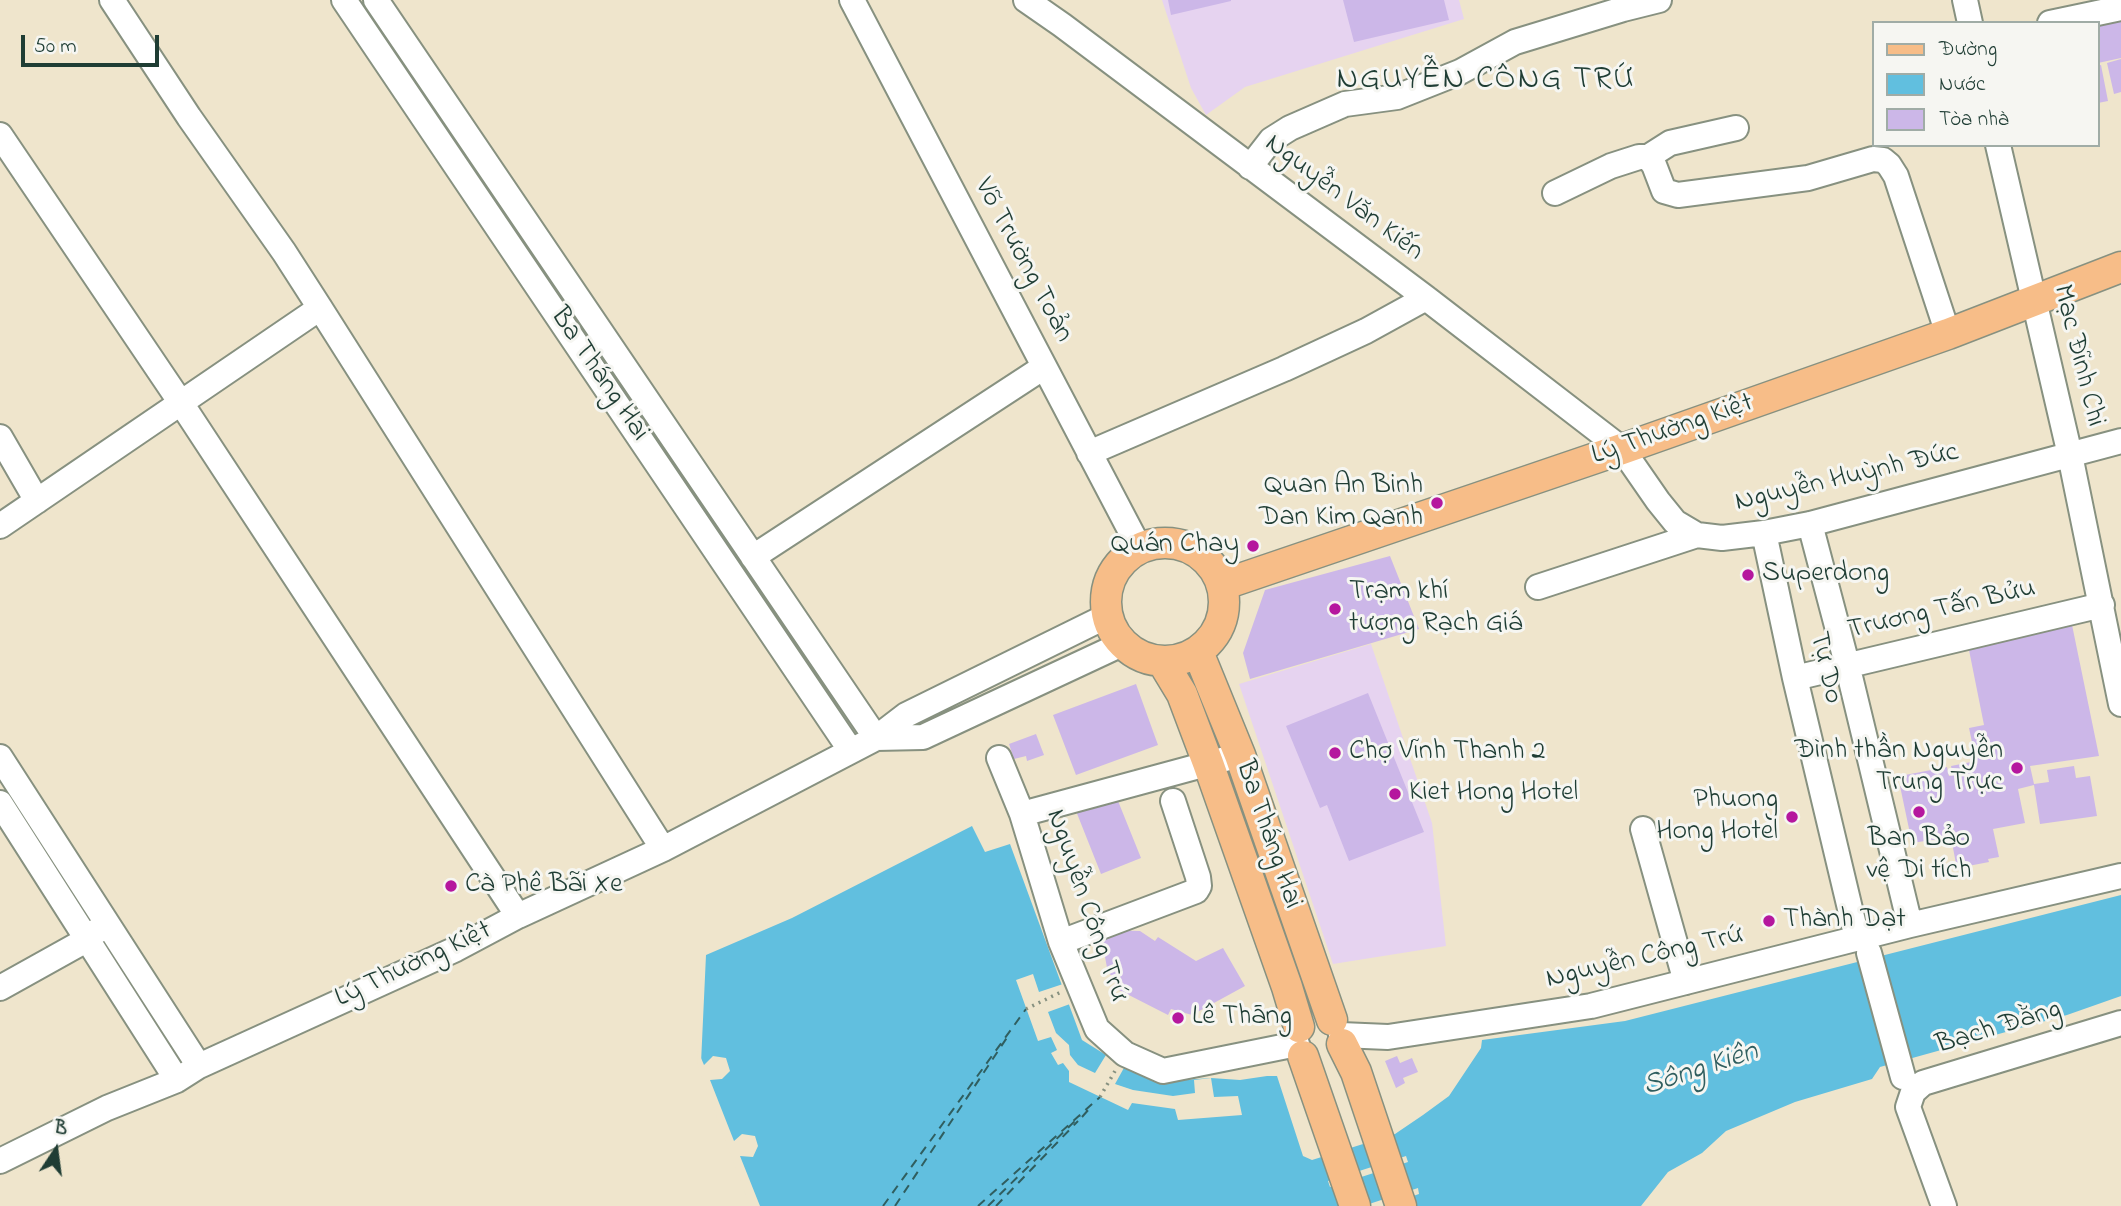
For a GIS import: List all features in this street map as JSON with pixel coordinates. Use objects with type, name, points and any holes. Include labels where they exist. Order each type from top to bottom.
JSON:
[{"type":"main road","name":"Lý Thường Kiệt","points":[[1222,585],[1622,449],[1948,334],[2121,267]]},
{"type":"main road","points":[[1159,543],[1179,545],[1198,553],[1213,567],[1222,585],[1224,604],[1221,622],[1212,639],[1198,652],[1180,659],[1161,661],[1134,653],[1122,644],[1107,616],[1105,596],[1111,577],[1123,560],[1140,549],[1159,543]]},
{"type":"main road","name":"Ba Tháng Hai","points":[[1198,652],[1240,755],[1338,1033],[1356,1072],[1401,1206]]},
{"type":"main road","name":"Ba Tháng Hai","points":[[1161,661],[1182,694],[1208,762],[1287,987],[1299,1042],[1355,1206]]},
{"type":"main road","points":[[1320,1017],[1338,1033],[1335,1056],[1329,1060],[1314,1062],[1299,1042],[1312,1018],[1320,1017]]},
{"type":"street","points":[[112,0],[189,117],[284,251],[663,849]]},
{"type":"street","name":"Ba Tháng Hai","points":[[344,0],[851,751]]},
{"type":"street","name":"Ba Tháng Hai","points":[[376,0],[876,738]]},
{"type":"street","name":"Võ Trường Toản","points":[[852,0],[1140,549]]},
{"type":"street","name":"Nguyễn Văn Kiến","points":[[1026,0],[1062,24],[1426,298],[1622,449]]},
{"type":"street","points":[[1250,167],[1271,141],[1290,128],[1345,104],[1397,97],[1460,72],[1515,42],[1659,0]]},
{"type":"street","points":[[1965,0],[1970,21]]},
{"type":"street","points":[[2059,21],[2121,8]]},
{"type":"street","points":[[1555,193],[1611,166],[1639,157],[1648,157],[1670,143],[1736,128]]},
{"type":"street","points":[[0,135],[181,403],[518,915]]},
{"type":"street","name":"Mạc Đĩnh Chi","points":[[1998,147],[2070,455],[2121,704]]},
{"type":"street","points":[[1648,157],[1664,191],[1678,195],[1808,178],[1873,159],[1883,160],[1896,176],[1948,334]]},
{"type":"street","points":[[1089,453],[1284,369],[1366,331],[1426,298]]},
{"type":"street","points":[[0,526],[320,308]]},
{"type":"street","points":[[575,341],[597,328]]},
{"type":"street","points":[[753,557],[1044,367]]},
{"type":"street","points":[[0,437],[37,501]]},
{"type":"street","name":"Nguyễn Huỳnh Đức","points":[[1697,535],[1722,538],[1811,524],[2121,441]]},
{"type":"street","points":[[1622,449],[1675,522],[1697,535]]},
{"type":"street","name":"Tự Do","points":[[1811,524],[1910,925]]},
{"type":"street","name":"Tự Do","points":[[1764,533],[1795,678],[1863,946],[1903,1077]]},
{"type":"street","points":[[1538,587],[1697,535]]},
{"type":"street","name":"Trương Tấn Bửu","points":[[1795,678],[2102,605]]},
{"type":"street","name":"Lý Thường Kiệt","points":[[0,1161],[107,1108],[177,1080],[199,1066],[456,949],[518,915],[663,849],[876,738],[906,715],[1107,616]]},
{"type":"street","points":[[876,738],[923,737],[1122,644]]},
{"type":"street","points":[[1022,814],[1240,755]]},
{"type":"street","points":[[0,757],[199,1066]]},
{"type":"street","name":"Nguyễn Công Trứ","points":[[999,758],[1022,814],[1061,942],[1097,1029],[1125,1054],[1163,1071],[1299,1042]]},
{"type":"street","points":[[1061,942],[1196,891],[1199,886],[1198,877],[1173,801]]},
{"type":"street","points":[[0,803],[177,1080]]},
{"type":"street","points":[[1643,829],[1686,982]]},
{"type":"street","name":"Nguyễn Công Trứ","points":[[1338,1033],[1388,1037],[1591,1006],[1686,982],[1863,946],[1910,925],[2121,876]]},
{"type":"street","points":[[0,988],[88,939],[107,922]]},
{"type":"street","name":"Bạch Đằng","points":[[1944,1206],[1908,1107],[1913,1092],[1923,1083],[2121,1023]]},
{"type":"path","points":[[1026,1009],[1079,984]]},
{"type":"path","points":[[1100,1097],[1120,1063]]},
{"type":"shaded area","points":[[1162,0],[1459,0],[1464,19],[1245,87],[1206,115],[1191,88]]},
{"type":"shaded area","name":"Chợ Vĩnh Thanh 2","points":[[1371,644],[1432,823],[1446,946],[1333,964],[1239,684]]},
{"type":"water","name":"Sông Kiên","points":[[972,826],[985,852],[1010,844],[1082,1040],[1155,1082],[1211,1078],[1240,1080],[1277,1076],[1303,1156],[1312,1160],[1395,1134],[1423,1115],[1449,1096],[1481,1048],[1482,1040],[1625,1021],[2121,895],[2121,996],[2067,1015],[1880,1067],[1872,1079],[1795,1102],[1726,1131],[1702,1153],[1668,1172],[1641,1206],[1383,1206],[1419,1194],[1418,1188],[1363,1206],[753,1206],[701,1063],[706,955],[792,918]],"holes":[[[1406,1156],[1408,1162],[1330,1187],[1328,1181]]]},
{"type":"pier","points":[[1033,974],[1039,992],[1063,984],[1070,1004],[1048,1012],[1056,1033],[1069,1045],[1070,1055],[1078,1065],[1095,1073],[1106,1055],[1125,1066],[1115,1084],[1133,1090],[1173,1096],[1195,1093],[1194,1080],[1211,1078],[1214,1097],[1238,1096],[1242,1115],[1178,1120],[1175,1109],[1132,1103],[1128,1110],[1069,1082],[1069,1071],[1063,1063],[1058,1065],[1051,1053],[1057,1050],[1051,1037],[1038,1041],[1016,980]]},
{"type":"pier","points":[[698,1051],[704,1065],[713,1056],[726,1058],[730,1071],[722,1079],[710,1080],[734,1141],[742,1134],[755,1136],[758,1146],[753,1157],[740,1156],[760,1206],[750,1206],[697,1064]]},
{"type":"building","points":[[1168,0],[1231,0],[1231,1],[1171,15]]},
{"type":"building","points":[[1343,0],[1444,0],[1449,20],[1354,42]]},
{"type":"building","points":[[2121,14],[2121,58],[2100,63],[2100,22]]},
{"type":"building","points":[[2121,59],[2121,92],[2114,94],[2107,63]]},
{"type":"building","points":[[2100,65],[2108,101],[2100,103]]},
{"type":"building","name":"Trạm khí tượng Rạch Giá","points":[[1390,556],[1419,629],[1250,679],[1243,653],[1265,590]]},
{"type":"building","name":"Đình thần Nguyễn Trung Trực","points":[[2071,620],[2099,756],[2030,766],[2034,784],[2049,782],[2047,770],[2074,766],[2076,778],[2090,776],[2097,816],[2040,824],[2034,785],[2018,789],[2025,823],[1993,829],[1999,857],[1988,859],[1989,862],[1963,867],[1962,863],[1956,864],[1951,837],[1912,843],[1900,786],[1907,785],[1905,775],[1947,767],[1949,776],[1953,775],[1951,766],[1976,761],[1969,728],[1984,725],[1968,645]]},
{"type":"building","points":[[1136,684],[1158,745],[1076,775],[1053,715]]},
{"type":"building","points":[[1368,693],[1424,832],[1349,861],[1327,805],[1320,808],[1286,726]]},
{"type":"building","points":[[1036,734],[1044,755],[1027,761],[1026,756],[1014,759],[1009,744]]},
{"type":"building","points":[[1116,796],[1141,858],[1101,874],[1076,811]]},
{"type":"building","points":[[1100,930],[1140,931],[1155,941],[1158,937],[1196,961],[1223,948],[1245,986],[1192,1015],[1171,1009],[1168,1015],[1119,990],[1123,983],[1108,973]]},
{"type":"building","points":[[1397,1056],[1400,1063],[1412,1058],[1418,1072],[1403,1078],[1405,1083],[1396,1088],[1385,1061]]},
{"type":"ferry route","points":[[883,1206],[1026,1009]]},
{"type":"ferry route","points":[[895,1206],[1010,1033]]},
{"type":"ferry route","points":[[978,1206],[1100,1097]]},
{"type":"ferry route","points":[[1082,1117],[1090,1108]]},
{"type":"ferry route","points":[[988,1206],[1080,1116]]},
{"type":"ferry route","points":[[996,1206],[1078,1121]]},
{"type":"place","name":"Quan An Binh Dan Kim Qanh","points":[[1437,503]]},
{"type":"place","name":"Quán Chay","points":[[1253,546]]},
{"type":"place","name":"Superdong","points":[[1748,575]]},
{"type":"place","name":"Trạm khí tượng Rạch Giá","points":[[1335,609]]},
{"type":"place","name":"Chợ Vĩnh Thanh 2","points":[[1335,753]]},
{"type":"place","name":"Đình thần Nguyễn Trung Trực","points":[[2017,768]]},
{"type":"place","name":"Kiet Hong Hotel","points":[[1395,794]]},
{"type":"place","name":"Ban Bảo vệ Di tích","points":[[1919,812]]},
{"type":"place","name":"Phuong Hong Hotel","points":[[1792,817]]},
{"type":"place","name":"Cà Phê Bãi Xe","points":[[451,886]]},
{"type":"place","name":"Thành Dạt","points":[[1769,921]]},
{"type":"place","name":"Lê Thāng","points":[[1178,1018]]},
{"type":"district","name":"NGUYỄN CÔNG TRỨ","points":[[1486,82]]}]
